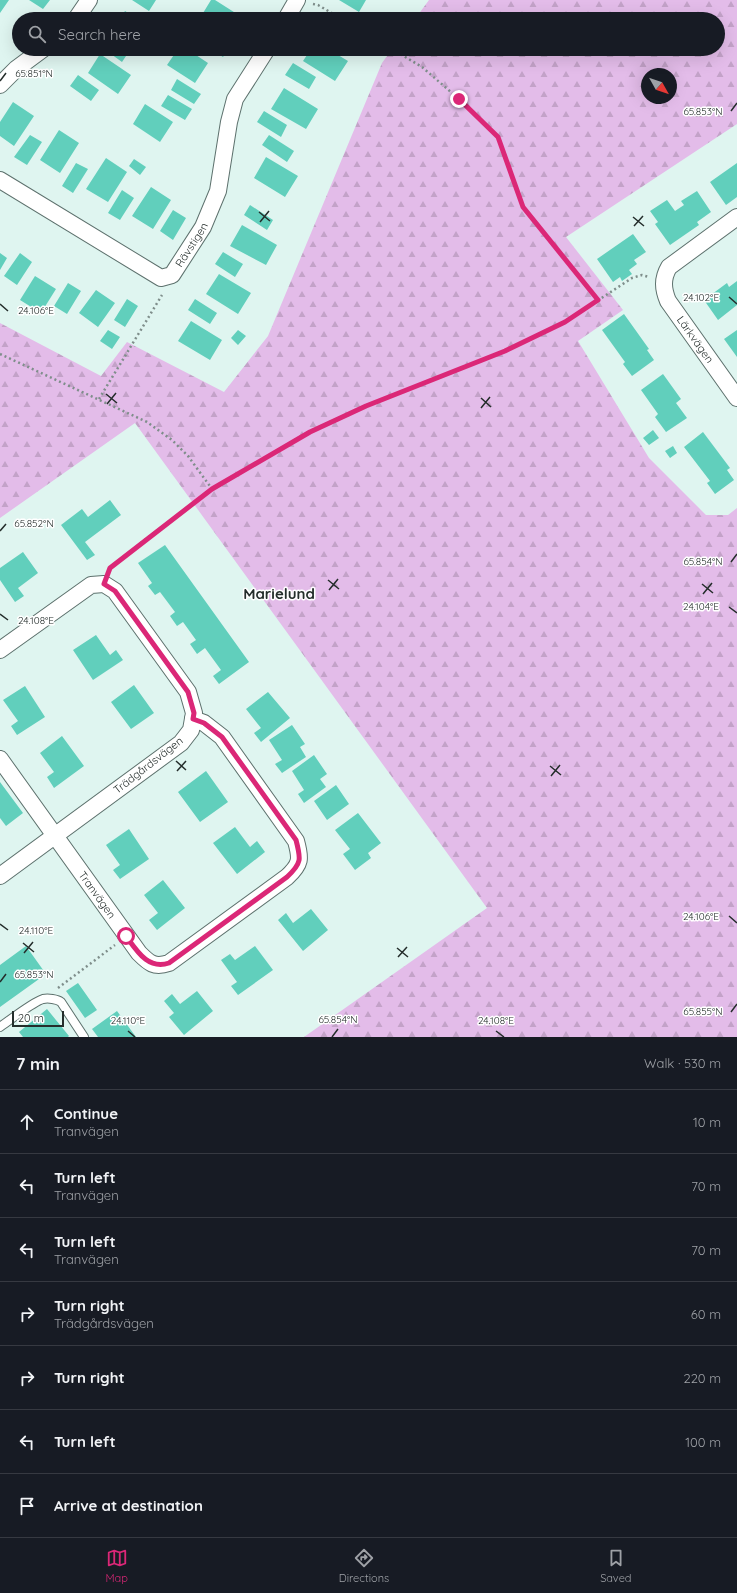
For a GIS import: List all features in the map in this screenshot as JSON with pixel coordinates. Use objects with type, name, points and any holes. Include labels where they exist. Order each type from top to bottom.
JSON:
[{"type":"street","points":[[81,12],[89,0]]},
{"type":"street","points":[[290,12],[296,0]]},
{"type":"street","points":[[0,85],[16,69],[34,56]]},
{"type":"street","name":"Rävstigen","points":[[161,278],[172,275],[203,227],[218,191],[229,122],[236,98],[263,56]]},
{"type":"street","points":[[0,180],[161,278]]},
{"type":"street","points":[[664,281],[665,273],[669,267],[737,217]]},
{"type":"street","name":"Lärkvägen","points":[[664,281],[663,288],[668,301],[737,398]]},
{"type":"street","points":[[0,650],[91,585],[104,584],[115,591],[188,692],[194,713],[193,719]]},
{"type":"street","name":"Trädgårdsvägen","points":[[0,876],[181,743],[191,730],[193,719]]},
{"type":"street","name":"Tranvägen","points":[[54,836],[126,936],[148,963],[162,965],[169,963],[287,877],[296,869],[300,857],[296,840],[222,737],[204,723],[193,719]]},
{"type":"street","points":[[0,759],[54,836]]},
{"type":"lane","points":[[0,1027],[44,999],[58,1000],[61,1002],[84,1037]]},
{"type":"path","points":[[296,0],[318,5],[330,12]]},
{"type":"path","points":[[404,56],[422,67],[459,99],[498,137],[523,207],[598,300]]},
{"type":"path","points":[[104,584],[110,568],[212,489],[310,432],[366,406],[505,351],[565,322],[632,278],[642,275],[664,281]]},
{"type":"path","points":[[99,399],[162,295],[161,278]]},
{"type":"path","points":[[0,354],[147,422],[172,440],[188,456],[212,489]]},
{"type":"path","points":[[44,999],[126,936]]},
{"type":"green space","points":[[429,0],[737,0],[737,124],[566,237],[623,310],[578,341],[649,458],[706,515],[728,515],[737,508],[737,1037],[304,1037],[487,908],[135,423],[0,518],[0,323],[101,376],[127,342],[224,392],[268,336],[382,63],[387,56],[725,56],[725,12],[420,12]]},
{"type":"building","points":[[0,0],[9,0],[0,13]]},
{"type":"building","points":[[29,0],[50,0],[43,9]]},
{"type":"building","points":[[132,0],[156,0],[149,11]]},
{"type":"building","points":[[211,0],[215,0],[234,12],[204,12]]},
{"type":"building","points":[[339,0],[366,0],[359,12]]},
{"type":"building","points":[[99,56],[103,56],[131,75],[118,94],[88,73]]},
{"type":"building","points":[[114,56],[126,56],[122,62]]},
{"type":"building","points":[[173,56],[198,56],[208,63],[195,83],[167,65]]},
{"type":"building","points":[[306,56],[340,56],[348,61],[335,81],[303,61]]},
{"type":"building","points":[[293,63],[316,77],[309,89],[285,75]]},
{"type":"building","points":[[78,75],[99,90],[91,101],[70,86]]},
{"type":"building","points":[[177,79],[201,94],[194,104],[171,90]]},
{"type":"building","points":[[284,88],[318,109],[306,129],[271,109]]},
{"type":"building","points":[[168,95],[192,109],[185,120],[161,106]]},
{"type":"building","points":[[13,102],[34,116],[14,146],[0,136],[0,122]]},
{"type":"building","points":[[145,104],[173,122],[160,142],[133,124]]},
{"type":"building","points":[[264,111],[287,125],[281,137],[257,122]]},
{"type":"building","points":[[59,130],[79,143],[60,173],[40,160]]},
{"type":"building","points":[[30,135],[42,142],[27,165],[14,157]]},
{"type":"building","points":[[269,135],[294,151],[287,162],[262,145]]},
{"type":"building","points":[[266,157],[298,176],[285,197],[254,178]]},
{"type":"building","points":[[106,158],[127,172],[108,202],[86,189]]},
{"type":"building","points":[[134,159],[146,167],[140,175],[129,166]]},
{"type":"building","points":[[76,163],[88,169],[73,193],[62,186]]},
{"type":"building","points":[[737,163],[737,197],[726,205],[710,182]]},
{"type":"building","points":[[151,187],[171,200],[153,229],[132,216]]},
{"type":"building","points":[[122,190],[134,198],[120,220],[108,213]]},
{"type":"building","points":[[697,191],[711,212],[697,222],[699,225],[670,245],[655,224],[658,222],[650,211],[667,200],[675,211],[684,205],[681,201]]},
{"type":"building","points":[[250,205],[273,220],[267,230],[244,215]]},
{"type":"building","points":[[173,210],[186,218],[173,240],[160,231]]},
{"type":"building","points":[[242,225],[277,245],[266,265],[230,246]]},
{"type":"building","points":[[633,234],[646,252],[634,260],[637,264],[629,270],[632,274],[622,281],[620,277],[613,282],[597,259]]},
{"type":"building","points":[[223,252],[243,264],[235,277],[215,264]]},
{"type":"building","points":[[0,253],[7,258],[0,270]]},
{"type":"building","points":[[20,253],[32,262],[17,285],[4,276]]},
{"type":"building","points":[[219,274],[251,293],[238,314],[206,294]]},
{"type":"building","points":[[35,276],[56,289],[41,313],[20,300]]},
{"type":"building","points":[[737,281],[737,305],[718,320],[704,300],[727,283],[729,287]]},
{"type":"building","points":[[68,283],[81,291],[67,314],[54,306]]},
{"type":"building","points":[[96,290],[115,303],[98,327],[79,313]]},
{"type":"building","points":[[127,299],[138,306],[125,327],[114,320]]},
{"type":"building","points":[[195,299],[217,313],[210,324],[188,310]]},
{"type":"building","points":[[624,314],[649,349],[647,350],[654,360],[632,376],[623,364],[625,362],[602,330]]},
{"type":"building","points":[[191,321],[222,340],[210,360],[178,341]]},
{"type":"building","points":[[108,330],[120,337],[112,349],[100,341]]},
{"type":"building","points":[[238,330],[246,336],[238,345],[231,338]]},
{"type":"building","points":[[737,330],[737,357],[724,339]]},
{"type":"building","points":[[663,374],[681,399],[676,403],[687,418],[666,432],[655,417],[658,414],[641,390]]},
{"type":"building","points":[[653,430],[659,438],[649,445],[643,438]]},
{"type":"building","points":[[703,432],[730,468],[727,470],[734,480],[715,494],[707,483],[710,481],[684,447]]},
{"type":"building","points":[[673,446],[677,453],[670,458],[665,451]]},
{"type":"building","points":[[110,500],[121,515],[85,542],[95,555],[87,560],[61,525],[82,509],[88,517]]},
{"type":"building","points":[[165,545],[249,662],[219,684],[213,676],[221,670],[205,648],[197,654],[190,644],[196,640],[183,622],[177,626],[170,616],[175,612],[160,592],[155,595],[148,586],[152,583],[138,563]]},
{"type":"building","points":[[23,552],[38,573],[18,588],[24,596],[15,602],[0,580],[0,568]]},
{"type":"building","points":[[96,635],[110,655],[116,650],[123,660],[93,680],[73,650]]},
{"type":"building","points":[[134,685],[154,713],[131,729],[111,702]]},
{"type":"building","points":[[25,686],[45,717],[17,735],[11,726],[18,721],[3,700]]},
{"type":"building","points":[[268,692],[290,718],[261,742],[254,733],[261,728],[246,709]]},
{"type":"building","points":[[292,725],[305,744],[300,747],[306,757],[282,773],[275,764],[282,760],[269,740]]},
{"type":"building","points":[[62,736],[84,766],[54,788],[47,777],[54,772],[40,753]]},
{"type":"building","points":[[314,755],[327,774],[320,779],[326,787],[304,803],[298,794],[304,790],[292,771]]},
{"type":"building","points":[[206,771],[228,802],[200,822],[178,792]]},
{"type":"building","points":[[0,782],[23,813],[6,826],[0,818]]},
{"type":"building","points":[[336,785],[349,804],[327,820],[314,801]]},
{"type":"building","points":[[358,813],[381,843],[368,853],[371,858],[355,870],[343,854],[350,849],[335,830]]},
{"type":"building","points":[[235,827],[250,847],[257,841],[265,852],[237,874],[213,843]]},
{"type":"building","points":[[129,829],[149,859],[120,879],[113,870],[120,865],[106,845]]},
{"type":"building","points":[[163,880],[185,908],[157,930],[149,920],[158,913],[144,895]]},
{"type":"building","points":[[311,909],[328,930],[303,951],[278,920],[286,913],[293,923]]},
{"type":"building","points":[[26,946],[46,974],[0,1007],[0,965]]},
{"type":"building","points":[[255,946],[273,970],[238,995],[231,986],[237,982],[221,960],[230,954],[235,960]]},
{"type":"building","points":[[78,983],[97,1010],[85,1018],[66,991]]},
{"type":"building","points":[[197,991],[213,1011],[184,1035],[169,1017],[174,1013],[164,1001],[172,994],[180,1004]]},
{"type":"building","points":[[47,1009],[69,1036],[23,1037],[19,1032]]},
{"type":"building","points":[[117,1011],[136,1037],[98,1037],[92,1029]]},
{"type":"district","name":"Marielund","points":[[279,593]]},
{"type":"route","points":[[126,936],[148,963],[162,965],[169,963],[287,877],[296,869],[300,857],[296,840],[222,737],[204,723],[193,719],[194,713],[188,692],[115,591],[104,584],[110,568],[212,489],[310,432],[366,406],[505,351],[565,322],[598,300],[523,207],[498,137],[459,99]]}]
